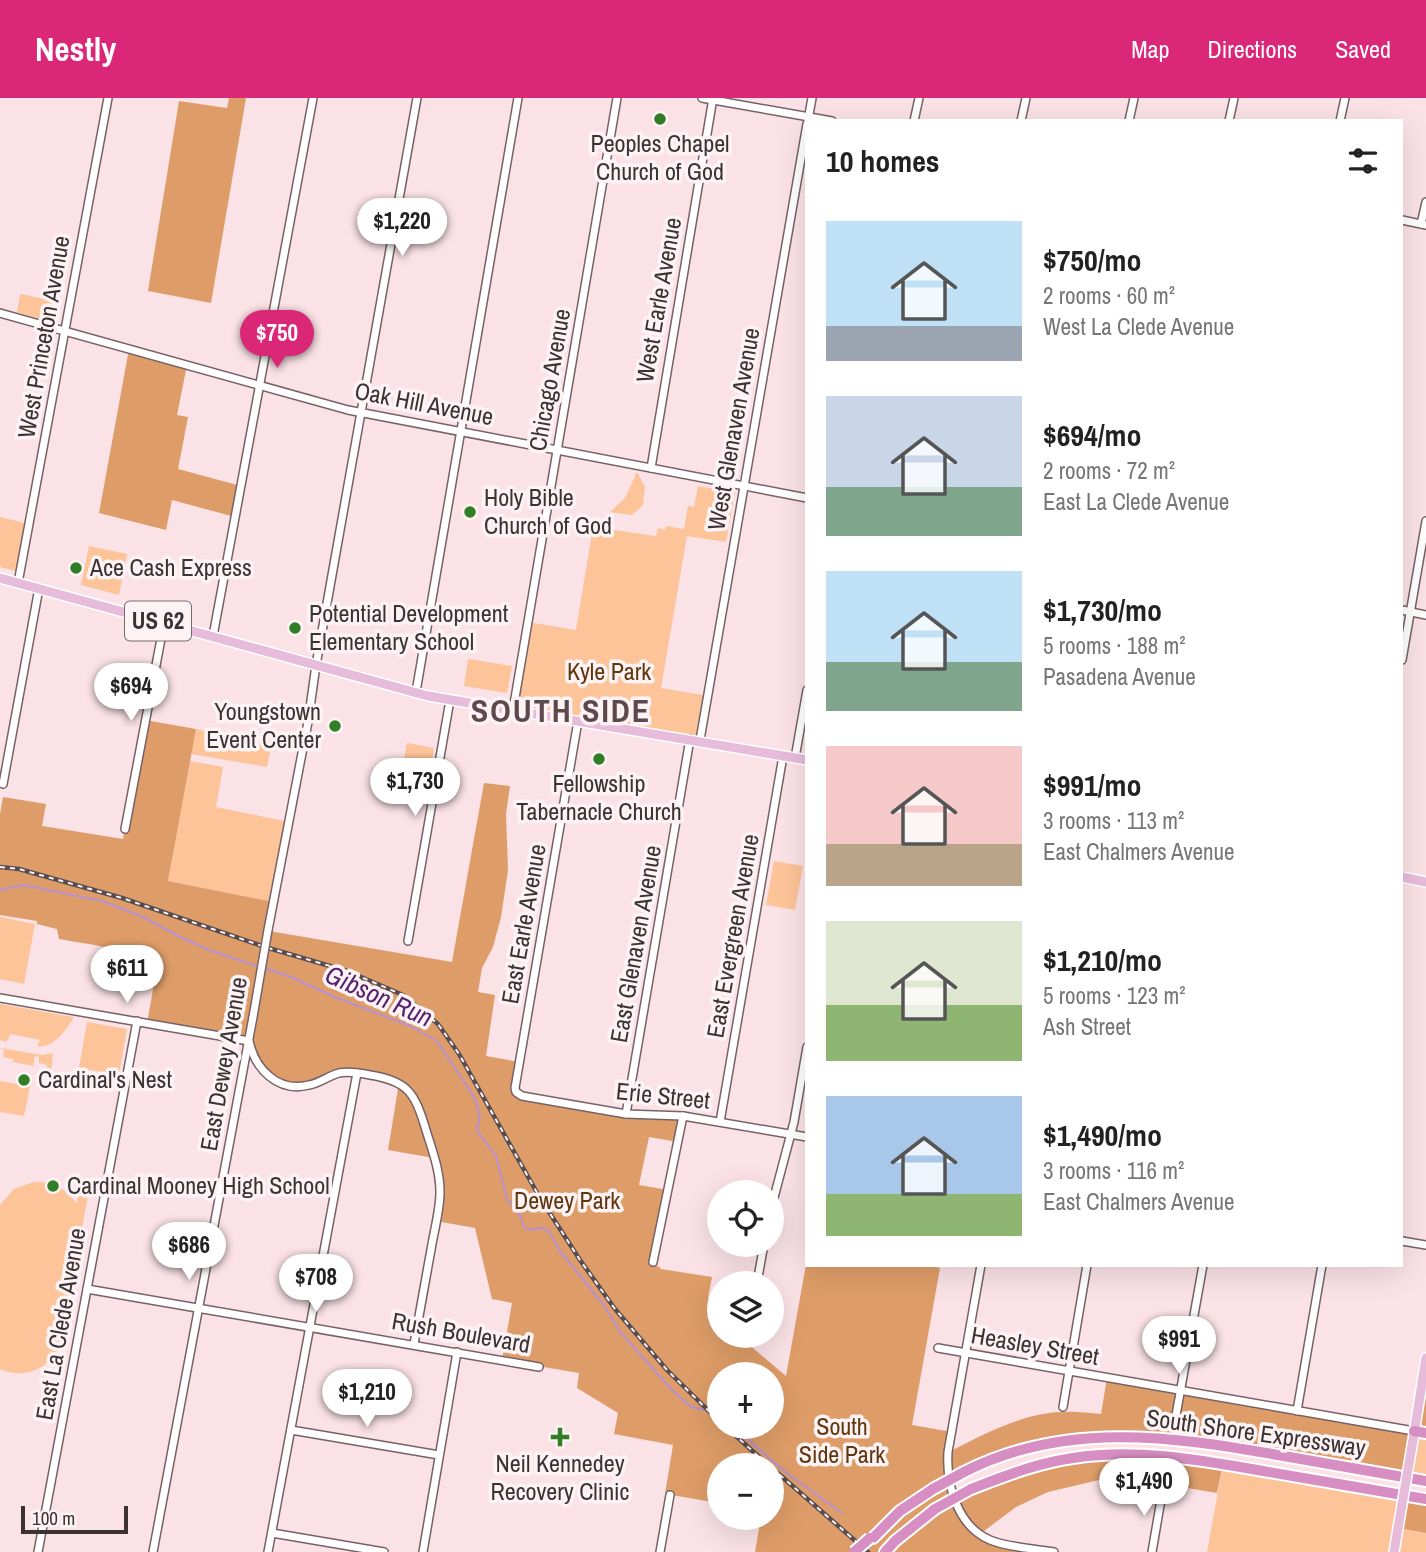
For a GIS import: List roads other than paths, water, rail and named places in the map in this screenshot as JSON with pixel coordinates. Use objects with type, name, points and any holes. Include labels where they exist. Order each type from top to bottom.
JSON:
[{"type":"highway","name":"South Shore Expressway","points":[[861,1552],[871,1538],[900,1511],[964,1472],[995,1457],[1047,1443],[1084,1437],[1172,1439],[1248,1449],[1426,1481]]},
{"type":"highway","name":"South Shore Expressway","points":[[886,1552],[895,1541],[935,1509],[971,1489],[1017,1471],[1053,1461],[1087,1456],[1130,1454],[1198,1460],[1426,1499]]},
{"type":"highway","points":[[854,1552],[871,1538]]},
{"type":"main road","name":"US 62","points":[[0,578],[450,700],[805,760]]},
{"type":"main road","points":[[1403,877],[1426,882]]},
{"type":"main road","points":[[1394,1552],[1412,1446],[1420,1432],[1426,1358]]},
{"type":"street","name":"West Princeton Avenue","points":[[18,583],[107,98]]},
{"type":"street","points":[[213,636],[313,98]]},
{"type":"street","name":"East Dewey Avenue","points":[[153,1552],[313,694],[316,664],[417,98]]},
{"type":"street","points":[[416,692],[518,98]]},
{"type":"street","name":"Chicago Avenue","points":[[513,710],[617,98]]},
{"type":"street","points":[[702,98],[805,120]]},
{"type":"street","name":"West Glenaven Avenue","points":[[808,119],[813,98]]},
{"type":"street","points":[[914,119],[919,98]]},
{"type":"street","points":[[1021,119],[1026,98]]},
{"type":"street","points":[[1129,119],[1134,98]]},
{"type":"street","points":[[1229,119],[1234,98]]},
{"type":"street","points":[[1340,119],[1345,98]]},
{"type":"street","name":"West Earle Avenue","points":[[650,468],[713,99]]},
{"type":"street","name":"West Glenaven Avenue","points":[[695,740],[744,486],[805,138]]},
{"type":"street","points":[[1403,220],[1424,224],[1426,202]]},
{"type":"street","name":"Oak Hill Avenue","points":[[0,313],[361,412],[805,498]]},
{"type":"street","points":[[1403,648],[1406,611],[1426,521]]},
{"type":"street","points":[[3,784],[39,589]]},
{"type":"street","points":[[1406,611],[1426,615]]},
{"type":"street","points":[[125,829],[164,623]]},
{"type":"street","points":[[408,942],[450,700]]},
{"type":"street","points":[[795,758],[805,701]]},
{"type":"street","name":"East Earle Avenue","points":[[516,1092],[578,721]]},
{"type":"street","name":"East Glenaven Avenue","points":[[626,1114],[695,740]]},
{"type":"street","name":"East Evergreen Avenue","points":[[720,1122],[783,756]]},
{"type":"street","points":[[0,998],[249,1041],[260,1068],[271,1078],[286,1085],[309,1086],[339,1073],[357,1073],[394,1080],[410,1091],[419,1107],[439,1179],[439,1206],[414,1344]]},
{"type":"street","name":"East La Clede Avenue","points":[[38,1552],[137,1021]]},
{"type":"street","points":[[779,1180],[791,1135],[805,1058]]},
{"type":"street","points":[[268,1552],[357,1073]]},
{"type":"street","name":"Erie Street","points":[[516,1092],[522,1096],[626,1114],[683,1116],[805,1137]]},
{"type":"street","points":[[653,1262],[683,1116]]},
{"type":"street","points":[[1403,1241],[1426,1245]]},
{"type":"street","points":[[981,1267],[951,1435],[948,1475],[956,1503],[971,1526],[980,1534],[994,1541],[1054,1552]]},
{"type":"street","points":[[1063,1407],[1087,1267]]},
{"type":"street","points":[[1175,1421],[1203,1267]]},
{"type":"street","points":[[1297,1411],[1322,1267]]},
{"type":"street","name":"Rush Boulevard","points":[[87,1289],[539,1367]]},
{"type":"street","name":"Heasley Street","points":[[938,1348],[1420,1432]]},
{"type":"street","points":[[423,1552],[457,1352]]},
{"type":"street","points":[[291,1430],[439,1455]]},
{"type":"street","points":[[1152,1552],[1163,1488]]},
{"type":"street","points":[[660,1552],[670,1495]]},
{"type":"street","points":[[272,1533],[384,1552]]},
{"type":"waterway","name":"Gibson Run","points":[[0,890],[23,885],[102,901],[143,917],[212,951],[259,967]]},
{"type":"waterway","name":"Gibson Run","points":[[265,968],[410,1026],[437,1041],[474,1097],[480,1115],[477,1131],[496,1156],[507,1199],[519,1213],[524,1227],[529,1230],[548,1230],[560,1251],[603,1304],[621,1333],[673,1391],[691,1407],[707,1410]]},
{"type":"waterway","name":"Gibson Run","points":[[747,1439],[788,1474],[842,1513]]},
{"type":"railway","points":[[0,867],[19,869],[122,898],[265,947],[347,971],[403,995],[438,1024],[459,1054],[540,1198],[615,1309],[667,1370],[707,1409]]},
{"type":"railway","points":[[739,1439],[755,1453]]},
{"type":"railway","points":[[784,1478],[868,1552]]},
{"type":"place","name":"Peoples Chapel Church of God","points":[[660,119]]},
{"type":"place","name":"Holy Bible Church of God","points":[[470,512]]},
{"type":"place","name":"Ace Cash Express","points":[[76,568]]},
{"type":"place","name":"Potential Development Elementary School","points":[[295,628]]},
{"type":"place","name":"Youngstown Event Center","points":[[335,726]]},
{"type":"place","name":"Fellowship Tabernacle Church","points":[[599,759]]},
{"type":"place","name":"Cardinal's Nest","points":[[24,1080]]},
{"type":"place","name":"Cardinal Mooney High School","points":[[53,1186]]},
{"type":"place","name":"Neil Kennedey Recovery Clinic","points":[[560,1437]]},
{"type":"district","name":"SOUTH SIDE","points":[[561,711]]},
{"type":"park label","name":"Kyle Park","points":[[609,672]]},
{"type":"park label","name":"Dewey Park","points":[[567,1201]]},
{"type":"park label","name":"South Side Park","points":[[842,1441]]}]
